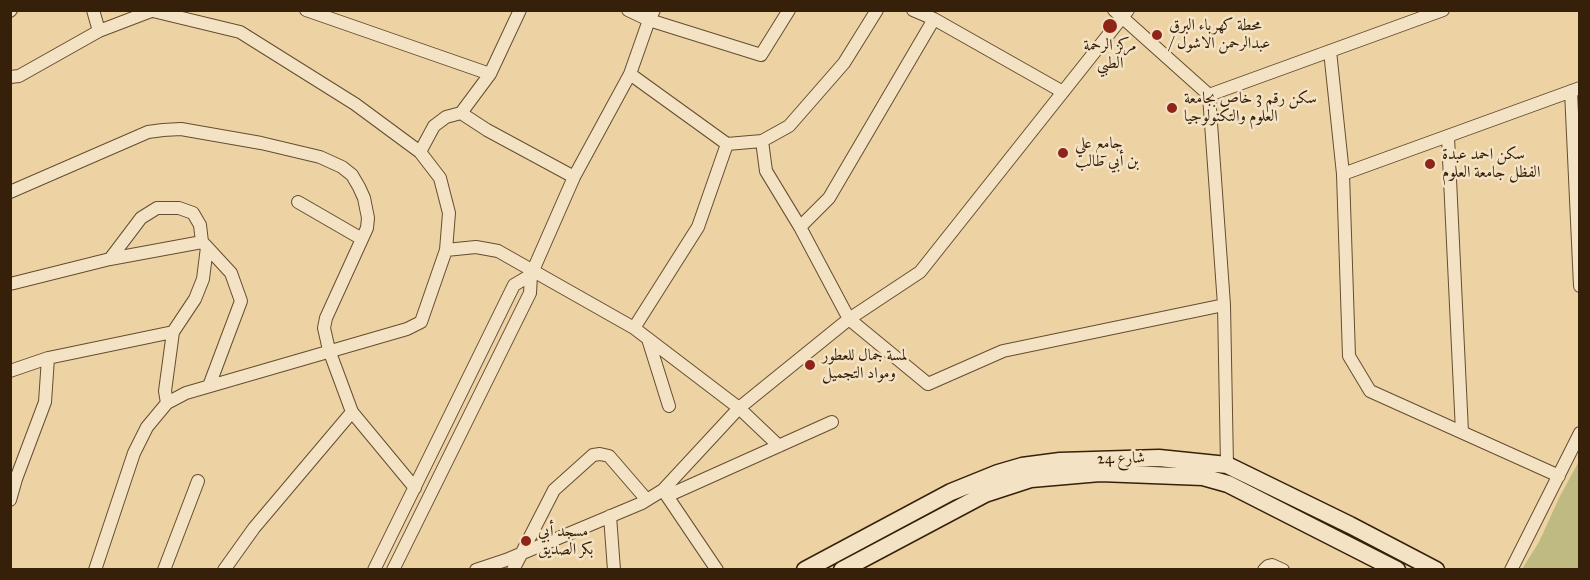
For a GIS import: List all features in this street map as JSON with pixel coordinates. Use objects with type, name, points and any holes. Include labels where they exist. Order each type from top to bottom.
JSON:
[{"type":"street","points":[[93,10],[99,31]]},
{"type":"street","points":[[306,10],[490,74]]},
{"type":"street","points":[[420,152],[434,126],[446,117],[461,113],[490,74],[520,10]]},
{"type":"street","points":[[628,10],[652,15],[761,55],[789,10]]},
{"type":"street","points":[[630,74],[727,144],[762,141],[789,126],[844,63],[877,10]]},
{"type":"street","points":[[913,10],[1063,92]]},
{"type":"street","points":[[1209,95],[1443,10]]},
{"type":"street","points":[[10,77],[19,76],[99,31],[154,11],[240,32],[355,104],[420,152],[440,178],[449,213],[446,250],[421,322],[407,329],[186,393],[167,404],[147,428],[134,453],[94,570]]},
{"type":"street","points":[[665,493],[739,408],[849,319],[920,272],[1063,92],[1121,13],[1209,95],[1224,305],[1227,465]]},
{"type":"street","points":[[393,570],[530,293],[533,273],[574,177],[630,74],[652,15]]},
{"type":"street","points":[[800,227],[830,198],[934,20]]},
{"type":"street","points":[[1330,51],[1343,174],[1349,356],[1370,391],[1559,476]]},
{"type":"street","points":[[1343,174],[1575,89],[1580,286]]},
{"type":"street","points":[[461,113],[487,130],[574,177]]},
{"type":"street","points":[[10,192],[148,132],[181,129],[291,150],[320,157],[342,166],[356,181],[367,208],[367,228],[326,318],[325,338],[352,412],[415,488]]},
{"type":"street","points":[[1448,136],[1462,432]]},
{"type":"street","points":[[762,141],[766,171],[800,227],[849,319],[928,384],[1003,351],[1224,305]]},
{"type":"street","points":[[634,328],[698,227],[727,144]]},
{"type":"street","points":[[298,202],[362,239]]},
{"type":"street","points":[[110,259],[141,218],[157,208],[179,208],[193,213],[200,225],[205,244],[203,279],[195,299],[173,332],[165,391],[167,404]]},
{"type":"street","points":[[205,244],[231,273],[242,301],[209,386]]},
{"type":"street","points":[[10,284],[110,259],[205,244]]},
{"type":"street","points":[[446,250],[488,248],[498,251],[533,273],[634,328],[739,408],[779,446]]},
{"type":"street","points":[[374,570],[514,285],[533,273]]},
{"type":"street","points":[[10,371],[48,358],[173,332]]},
{"type":"street","points":[[648,338],[669,406]]},
{"type":"street","points":[[10,500],[45,402],[48,358]]},
{"type":"street","points":[[228,568],[254,528],[352,412]]},
{"type":"street","points":[[476,570],[519,555],[832,422]]},
{"type":"street","points":[[1511,570],[1580,433]]},
{"type":"street","points":[[513,570],[554,490],[593,455],[609,456],[647,500]]},
{"type":"street","name":"شارع 24","points":[[805,570],[951,492],[998,473],[1022,466],[1099,459],[1159,458],[1227,465],[1436,570]]},
{"type":"street","name":"شارع 24","points":[[842,570],[985,494],[1010,484],[1031,479],[1100,473],[1203,477],[1228,484],[1397,570]]},
{"type":"street","points":[[164,570],[198,481]]},
{"type":"street","points":[[665,493],[717,570]]},
{"type":"street","points":[[609,516],[614,570]]},
{"type":"street","points":[[1264,570],[1272,565],[1283,570]]},
{"type":"shaded area","points":[[1579,461],[1579,569],[1522,569],[1539,542]]},
{"type":"place","name":"مركز الرحمة الطبي","points":[[1110,26]]},
{"type":"place","name":"محطة كهرباء البرق / عبدالرحمن الاشول","points":[[1157,35]]},
{"type":"place","name":"سكن رقم 3 خاص بجامعة العلوم والتكنولوجيا","points":[[1172,108]]},
{"type":"place","name":"جامع علي بن أبي طالب","points":[[1063,153]]},
{"type":"place","name":"سكن احمد عبدة الفظل جامعة العلوم","points":[[1430,164]]},
{"type":"place","name":"لمسة جمال للعطور ومواد التجميل","points":[[810,365]]},
{"type":"place","name":"مسجد أبي بكر الصديق","points":[[526,541]]}]
